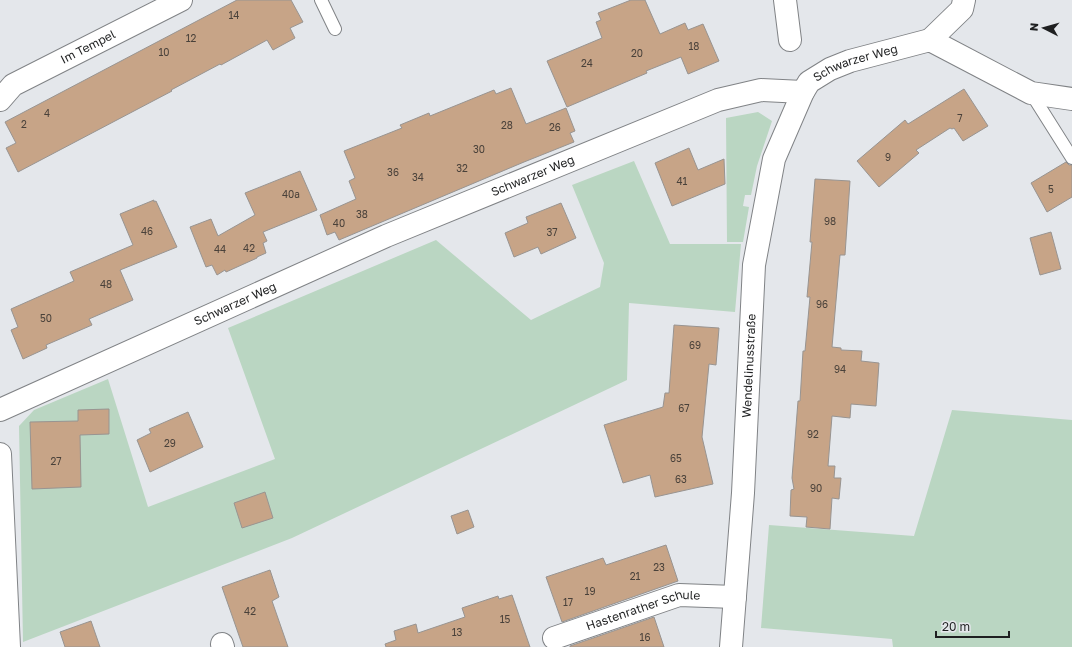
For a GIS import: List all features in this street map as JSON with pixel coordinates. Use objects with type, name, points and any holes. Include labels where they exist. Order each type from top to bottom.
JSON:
[{"type":"street","name":"Im Tempel","points":[[0,100],[13,85],[180,0]]},
{"type":"street","points":[[785,0],[790,40]]},
{"type":"street","points":[[964,0],[962,9],[930,40],[1031,93],[1072,99]]},
{"type":"street","name":"Schwarzer Weg","points":[[0,410],[386,236],[718,100],[761,90],[803,92],[809,82],[830,69],[850,61],[930,40]]},
{"type":"street","name":"Wendelinusstraße","points":[[731,647],[743,493],[754,265],[774,159],[803,92]]},
{"type":"street","points":[[0,454],[9,647]]},
{"type":"street","name":"Hastenrather Schule","points":[[554,638],[679,596],[735,597]]},
{"type":"lane","points":[[321,0],[336,29]]},
{"type":"lane","points":[[1031,93],[1072,158]]},
{"type":"green space","points":[[758,112],[772,121],[757,166],[751,195],[745,195],[743,206],[749,207],[743,242],[727,242],[726,118]]},
{"type":"green space","points":[[634,161],[670,244],[741,244],[735,312],[629,303],[627,380],[292,538],[23,642],[19,426],[34,410],[108,379],[148,507],[275,459],[228,328],[436,240],[531,320],[600,287],[604,263],[572,185]]},
{"type":"green space","points":[[952,410],[1072,420],[1072,647],[893,647],[892,639],[761,628],[769,525],[914,536]]},
{"type":"building","points":[[237,0],[291,0],[303,22],[290,28],[295,38],[273,50],[267,40],[18,172],[6,148],[16,143],[5,122]]},
{"type":"building","points":[[631,0],[645,0],[660,34],[685,23],[688,30],[703,24],[719,61],[688,74],[681,57],[646,71],[647,73],[567,107],[547,61],[602,38],[596,22],[601,20],[598,13]]},
{"type":"building","points":[[511,88],[526,124],[566,108],[575,131],[570,133],[574,142],[339,240],[335,232],[327,235],[320,215],[356,199],[349,181],[355,178],[344,151],[402,128],[400,125],[429,113],[430,116],[494,90],[496,94]]},
{"type":"building","points":[[964,89],[988,126],[963,141],[954,128],[950,128],[916,150],[919,153],[879,187],[857,161],[905,120],[908,124]]},
{"type":"building","points":[[689,148],[698,170],[724,159],[725,184],[672,206],[655,163]]},
{"type":"building","points":[[1066,162],[1069,165],[1072,165],[1072,197],[1047,212],[1031,183]]},
{"type":"building","points":[[300,171],[317,210],[263,232],[267,241],[263,243],[266,253],[257,258],[226,272],[225,270],[217,275],[212,265],[206,267],[190,227],[211,219],[218,236],[255,215],[245,193]]},
{"type":"building","points":[[815,179],[850,181],[845,255],[840,255],[832,347],[841,348],[841,350],[862,351],[861,361],[879,363],[876,406],[851,404],[850,418],[832,416],[828,466],[835,466],[834,478],[841,478],[839,499],[832,498],[830,529],[806,527],[807,517],[790,516],[791,490],[794,489],[792,478],[798,401],[800,401],[803,351],[805,351],[810,297],[807,297],[812,242],[810,242]]},
{"type":"building","points":[[154,200],[154,202],[156,201],[177,247],[120,270],[133,300],[89,319],[92,325],[46,345],[47,348],[23,359],[11,330],[18,327],[11,309],[74,281],[70,272],[133,245],[120,214]]},
{"type":"building","points":[[561,203],[576,238],[541,254],[538,247],[514,257],[505,233],[528,223],[526,217]]},
{"type":"building","points":[[1051,232],[1061,269],[1040,275],[1030,238]]},
{"type":"building","points":[[674,325],[719,328],[716,365],[709,364],[702,437],[713,484],[655,497],[650,475],[623,483],[604,425],[663,407],[665,393],[669,393]]},
{"type":"building","points":[[109,409],[109,434],[80,435],[81,487],[32,489],[30,422],[78,421],[78,410]]},
{"type":"building","points":[[188,412],[203,447],[150,472],[137,440],[151,433],[149,429]]},
{"type":"building","points":[[265,492],[273,518],[242,528],[234,503]]},
{"type":"building","points":[[468,510],[474,527],[457,534],[451,516]]},
{"type":"building","points":[[666,545],[678,581],[562,622],[546,577],[603,558],[606,565]]},
{"type":"building","points":[[270,570],[279,597],[272,601],[288,647],[243,647],[222,587]]},
{"type":"building","points":[[512,595],[530,647],[386,647],[385,644],[396,640],[394,631],[416,624],[418,633],[465,617],[462,608],[498,596],[499,599]]},
{"type":"building","points":[[654,617],[664,647],[570,647],[570,646]]},
{"type":"building","points":[[91,621],[100,647],[65,647],[60,632]]}]
